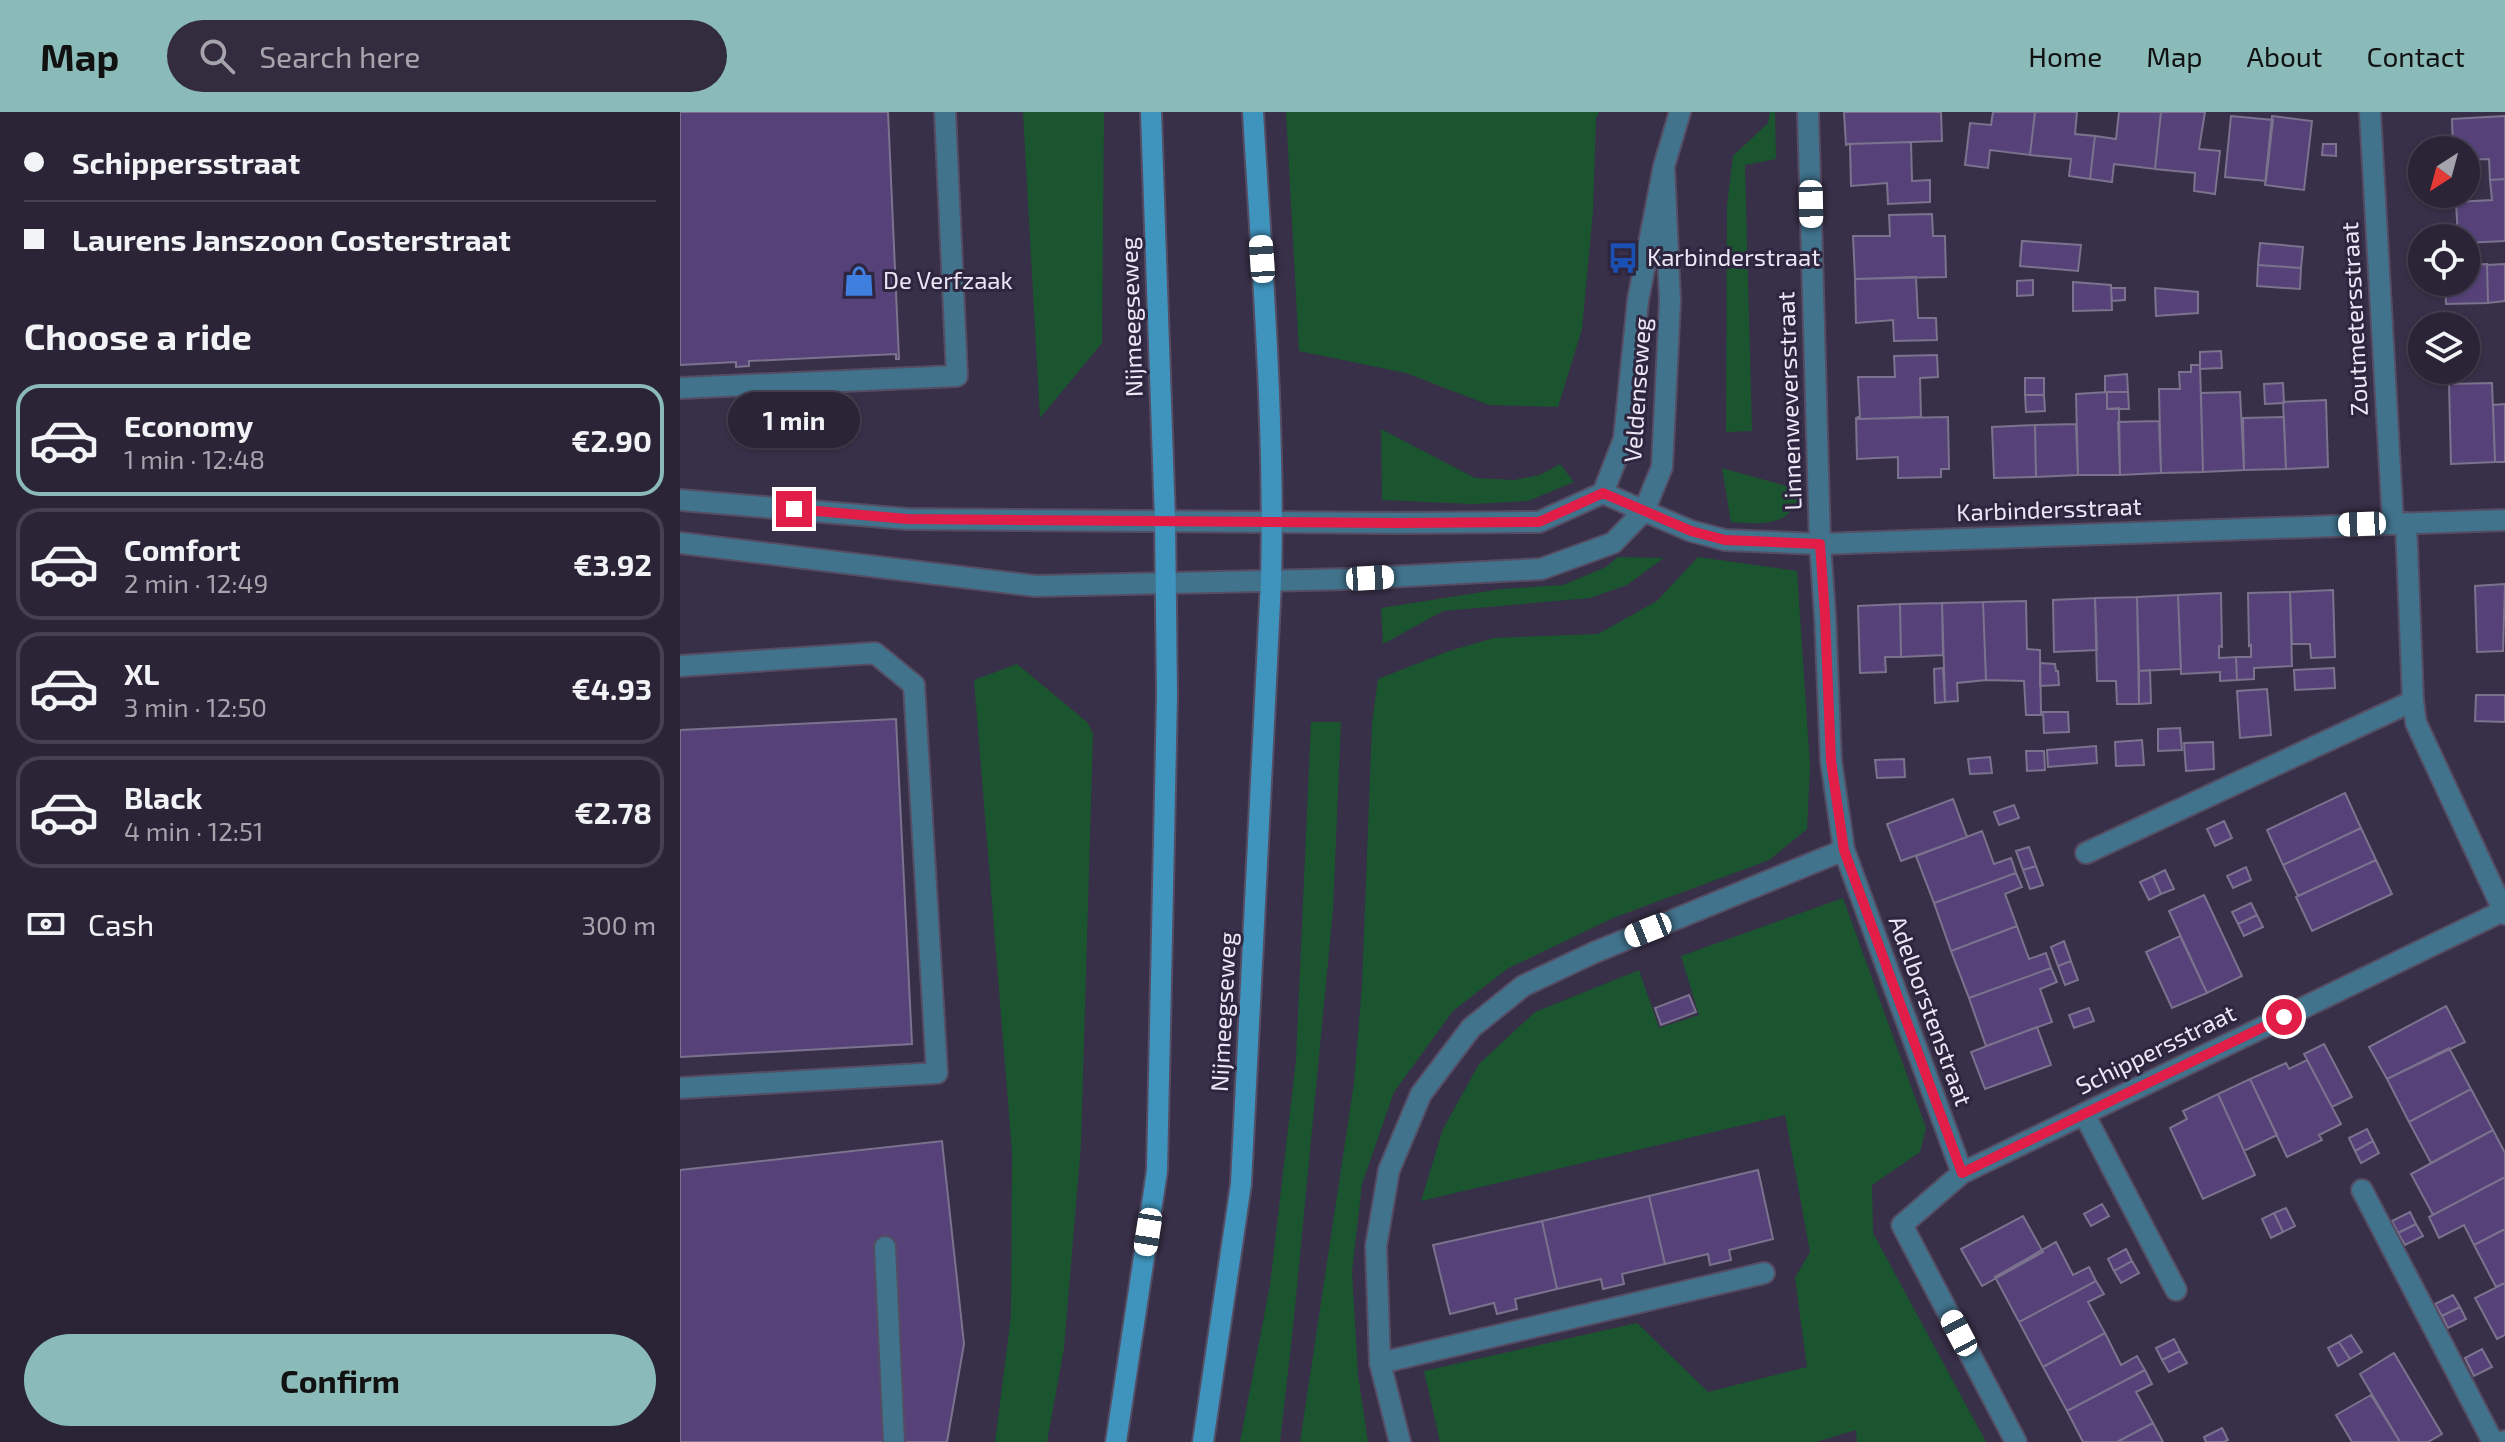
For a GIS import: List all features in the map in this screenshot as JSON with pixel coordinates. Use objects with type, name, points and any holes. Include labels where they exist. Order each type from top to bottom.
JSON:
[{"type":"main road","name":"Nijmeegseweg","points":[[1116,1442],[1157,1171],[1167,696],[1165,520],[1151,112]]},
{"type":"main road","name":"Nijmeegseweg","points":[[1203,1442],[1241,1184],[1271,581],[1270,405],[1253,112]]},
{"type":"street","points":[[680,388],[957,376],[945,112]]},
{"type":"street","name":"Veldenseweg","points":[[1272,521],[1539,522],[1603,493],[1624,439],[1638,300],[1664,166],[1680,112]]},
{"type":"street","name":"Linnenweversstraat","points":[[1808,112],[1820,544]]},
{"type":"street","name":"Zoutmetersstraat","points":[[2370,112],[2399,523],[2417,726],[2505,912]]},
{"type":"street","name":"Veldenseweg","points":[[1271,581],[1541,569],[1613,543],[1644,511],[1662,467],[1670,301],[1664,166]]},
{"type":"street","name":"Karbindersstraat","points":[[1603,493],[1691,531],[1725,540],[1820,544],[2505,520]]},
{"type":"street","points":[[680,500],[907,519],[1272,521]]},
{"type":"street","points":[[680,543],[1036,586],[1271,581]]},
{"type":"street","name":"Adelborstenstraat","points":[[1820,544],[1831,761],[1844,850],[1962,1173]]},
{"type":"street","points":[[680,666],[875,653],[914,685],[937,1073],[680,1088]]},
{"type":"street","points":[[2086,853],[2413,701]]},
{"type":"street","points":[[1400,1442],[1380,1363],[1376,1246],[1389,1170],[1421,1094],[1471,1028],[1523,986],[1593,953],[1844,850]]},
{"type":"street","name":"Schippersstraat","points":[[1962,1173],[2505,912]]},
{"type":"street","points":[[2084,1114],[2176,1290]]},
{"type":"street","points":[[1962,1173],[1902,1225],[2016,1442]]},
{"type":"street","points":[[2362,1190],[2493,1442]]},
{"type":"street","points":[[885,1247],[894,1442]]},
{"type":"street","points":[[1380,1363],[1764,1273]]},
{"type":"green space","points":[[1023,112],[1104,112],[1102,343],[1040,418]]},
{"type":"green space","points":[[1286,112],[1599,112],[1596,118],[1593,211],[1582,329],[1558,407],[1489,405],[1406,373],[1299,351]]},
{"type":"green space","points":[[1770,112],[1775,112],[1776,159],[1745,165],[1752,431],[1726,432],[1727,206],[1733,156],[1768,123]]},
{"type":"green space","points":[[1381,429],[1475,478],[1514,480],[1540,475],[1560,464],[1574,482],[1528,501],[1472,504],[1382,500]]},
{"type":"green space","points":[[1722,468],[1800,490],[1797,502],[1791,511],[1774,521],[1731,522]]},
{"type":"green space","points":[[1618,557],[1664,558],[1627,585],[1590,598],[1443,611],[1383,644],[1381,608],[1501,589],[1563,585],[1606,567]]},
{"type":"green space","points":[[1698,557],[1797,571],[1810,766],[1807,829],[1769,860],[1613,918],[1507,969],[1453,1011],[1394,1092],[1362,1184],[1352,1272],[1358,1375],[1368,1442],[1300,1442],[1354,1083],[1362,985],[1372,724],[1378,679],[1449,651],[1494,638],[1598,634],[1657,601]]},
{"type":"green space","points":[[1017,664],[1087,722],[1093,733],[1081,1144],[1064,1348],[1047,1442],[995,1442],[1011,1316],[1012,1151],[974,680]]},
{"type":"green space","points":[[1311,722],[1341,722],[1333,910],[1294,1318],[1280,1442],[1240,1442],[1270,1285],[1296,1060]]},
{"type":"green space","points":[[1843,898],[1926,1128],[1920,1152],[1872,1185],[1873,1233],[1986,1442],[1857,1442],[1856,1430],[1816,1442],[1440,1442],[1424,1371],[1637,1323],[1708,1392],[1807,1367],[1795,1278],[1810,1252],[1785,1115],[1421,1201],[1443,1129],[1479,1064],[1535,1012],[1639,970],[1659,1028],[1699,1015],[1681,956]]},
{"type":"building","points":[[680,112],[888,112],[899,359],[896,359],[896,354],[749,361],[749,366],[736,367],[736,362],[680,365]]},
{"type":"building","points":[[1844,112],[1941,112],[1942,141],[1846,145]]},
{"type":"building","points":[[1993,112],[2035,112],[2030,155],[1990,150],[1988,168],[1965,165],[1970,123],[1991,125]]},
{"type":"building","points":[[2035,112],[2077,112],[2075,134],[2095,136],[2090,179],[2069,176],[2071,159],[2030,155]]},
{"type":"building","points":[[2119,112],[2161,112],[2155,169],[2114,164],[2112,182],[2090,179],[2095,136],[2116,139]]},
{"type":"building","points":[[2161,112],[2205,112],[2199,149],[2220,151],[2215,194],[2194,191],[2195,173],[2155,169]]},
{"type":"building","points":[[2231,116],[2273,120],[2266,181],[2225,177]]},
{"type":"building","points":[[2272,116],[2312,121],[2304,190],[2265,185]]},
{"type":"building","points":[[2505,116],[2505,179],[2490,180],[2489,159],[2480,159],[2480,136],[2453,136],[2452,119]]},
{"type":"building","points":[[1911,142],[1912,181],[1930,180],[1930,202],[1888,204],[1887,183],[1851,186],[1850,144]]},
{"type":"building","points":[[2323,144],[2336,144],[2336,156],[2322,155]]},
{"type":"building","points":[[2505,179],[2505,241],[2480,242],[2480,224],[2457,224],[2456,208],[2480,208],[2480,201],[2492,200],[2490,180]]},
{"type":"building","points":[[1932,214],[1933,236],[1945,236],[1946,277],[1855,279],[1853,236],[1890,236],[1889,215]]},
{"type":"building","points":[[2022,241],[2081,245],[2078,271],[2020,266]]},
{"type":"building","points":[[2260,243],[2303,247],[2301,268],[2258,265]]},
{"type":"building","points":[[2480,264],[2487,264],[2488,303],[2446,304],[2446,296],[2480,296]]},
{"type":"building","points":[[2505,264],[2505,301],[2488,303],[2487,265]]},
{"type":"building","points":[[2258,265],[2301,268],[2300,289],[2257,286]]},
{"type":"building","points":[[1916,277],[1918,318],[1936,318],[1937,340],[1894,341],[1893,320],[1856,323],[1855,279]]},
{"type":"building","points":[[2033,280],[2033,295],[2017,296],[2017,281]]},
{"type":"building","points":[[2073,282],[2111,285],[2112,310],[2073,311]]},
{"type":"building","points":[[2111,288],[2125,288],[2125,300],[2112,301]]},
{"type":"building","points":[[2155,288],[2198,292],[2198,313],[2156,316]]},
{"type":"building","points":[[2221,351],[2222,368],[2200,369],[2200,352]]},
{"type":"building","points":[[1937,355],[1938,377],[1920,378],[1921,417],[1860,419],[1858,377],[1895,377],[1894,356]]},
{"type":"building","points":[[2191,365],[2200,365],[2203,472],[2161,473],[2159,389],[2180,389],[2179,372],[2191,372]]},
{"type":"building","points":[[2127,374],[2128,392],[2105,392],[2105,376]]},
{"type":"building","points":[[2025,378],[2044,378],[2044,395],[2025,395]]},
{"type":"building","points":[[2283,383],[2284,403],[2265,404],[2264,384]]},
{"type":"building","points":[[2492,383],[2495,462],[2451,464],[2449,384]]},
{"type":"building","points":[[2107,392],[2107,409],[2119,408],[2120,475],[2078,475],[2076,394]]},
{"type":"building","points":[[2107,392],[2128,392],[2129,409],[2107,409]]},
{"type":"building","points":[[2240,392],[2244,470],[2203,472],[2201,393]]},
{"type":"building","points":[[2025,395],[2044,395],[2045,411],[2026,412]]},
{"type":"building","points":[[2326,400],[2328,467],[2286,469],[2283,402]]},
{"type":"building","points":[[2505,404],[2505,462],[2495,462],[2493,405]]},
{"type":"building","points":[[1858,417],[1948,417],[1949,469],[1941,469],[1941,477],[1898,478],[1898,457],[1857,459]]},
{"type":"building","points":[[2284,417],[2286,469],[2244,470],[2243,418]]},
{"type":"building","points":[[2159,421],[2161,473],[2120,475],[2118,422]]},
{"type":"building","points":[[2076,424],[2078,475],[2036,477],[2035,425]]},
{"type":"building","points":[[2035,425],[2036,477],[1994,478],[1992,427]]},
{"type":"building","points":[[2505,584],[2503,651],[2477,652],[2475,586]]},
{"type":"building","points":[[2333,590],[2335,657],[2311,658],[2310,644],[2292,644],[2290,592]]},
{"type":"building","points":[[2290,592],[2292,666],[2254,668],[2254,679],[2237,680],[2236,657],[2251,657],[2248,593]]},
{"type":"building","points":[[2221,593],[2222,647],[2219,646],[2219,658],[2236,657],[2237,680],[2220,681],[2220,672],[2181,674],[2178,595]]},
{"type":"building","points":[[2178,595],[2181,669],[2139,671],[2137,597]]},
{"type":"building","points":[[2137,597],[2139,704],[2117,704],[2116,681],[2097,681],[2095,598]]},
{"type":"building","points":[[2095,598],[2097,650],[2054,652],[2053,600]]},
{"type":"building","points":[[2026,601],[2027,649],[2040,650],[2041,715],[2026,715],[2024,681],[1986,680],[1983,602]]},
{"type":"building","points":[[1983,602],[1986,680],[1957,683],[1958,701],[1945,702],[1942,603]]},
{"type":"building","points":[[1942,603],[1943,655],[1901,657],[1900,604]]},
{"type":"building","points":[[1900,604],[1901,657],[1885,657],[1886,672],[1860,673],[1858,606]]},
{"type":"building","points":[[2040,663],[2055,664],[2059,685],[2040,686]]},
{"type":"building","points":[[1943,668],[1945,702],[1935,703],[1934,669]]},
{"type":"building","points":[[2334,668],[2335,688],[2295,690],[2294,670]]},
{"type":"building","points":[[2150,670],[2151,703],[2139,704],[2139,671]]},
{"type":"building","points":[[2267,689],[2271,735],[2240,738],[2237,691]]},
{"type":"building","points":[[2476,695],[2505,695],[2505,722],[2475,721]]},
{"type":"building","points":[[2043,712],[2068,712],[2069,732],[2044,733]]},
{"type":"building","points":[[896,719],[912,1044],[680,1057],[680,730]]},
{"type":"building","points":[[2180,728],[2182,750],[2158,751],[2158,729]]},
{"type":"building","points":[[2142,740],[2144,765],[2116,766],[2115,742]]},
{"type":"building","points":[[2213,742],[2214,769],[2186,771],[2184,743]]},
{"type":"building","points":[[2096,746],[2097,763],[2048,767],[2047,750]]},
{"type":"building","points":[[2026,751],[2044,751],[2045,770],[2027,771]]},
{"type":"building","points":[[1990,757],[1992,773],[1970,774],[1968,759]]},
{"type":"building","points":[[1904,759],[1905,777],[1877,778],[1875,760]]},
{"type":"building","points":[[2345,793],[2361,828],[2283,865],[2267,830]]},
{"type":"building","points":[[1953,799],[1967,837],[1901,861],[1887,824]]},
{"type":"building","points":[[2014,805],[2019,818],[1999,825],[1994,812]]},
{"type":"building","points":[[2224,821],[2232,838],[2215,846],[2207,829]]},
{"type":"building","points":[[2361,828],[2376,860],[2298,896],[2283,865]]},
{"type":"building","points":[[1982,831],[1994,864],[2011,858],[2016,873],[1934,903],[1916,856]]},
{"type":"building","points":[[2029,847],[2036,866],[2023,870],[2016,851]]},
{"type":"building","points":[[2376,860],[2392,894],[2312,931],[2296,897]]},
{"type":"building","points":[[2036,866],[2043,885],[2030,889],[2023,870]]},
{"type":"building","points":[[2246,867],[2251,880],[2233,888],[2227,876]]},
{"type":"building","points":[[2165,870],[2174,889],[2161,894],[2153,876]]},
{"type":"building","points":[[2016,873],[2022,887],[2005,894],[2017,926],[1951,951],[1934,903]]},
{"type":"building","points":[[2153,876],[2161,894],[2149,900],[2140,882]]},
{"type":"building","points":[[2204,895],[2242,976],[2207,993],[2169,911]]},
{"type":"building","points":[[2251,903],[2257,915],[2238,924],[2232,912]]},
{"type":"building","points":[[2257,915],[2263,927],[2244,936],[2238,924]]},
{"type":"building","points":[[2017,926],[2029,959],[2046,953],[2051,968],[1969,998],[1951,951]]},
{"type":"building","points":[[2180,936],[2207,993],[2172,1008],[2146,952]]},
{"type":"building","points":[[2064,941],[2071,961],[2058,966],[2051,947]]},
{"type":"building","points":[[2071,961],[2078,980],[2065,985],[2058,966]]},
{"type":"building","points":[[2051,968],[2057,982],[2040,989],[2052,1022],[1986,1046],[1969,998]]},
{"type":"building","points":[[1689,995],[1696,1012],[1661,1025],[1655,1008]]},
{"type":"building","points":[[2446,1006],[2465,1042],[2387,1079],[2369,1047]]},
{"type":"building","points":[[2089,1008],[2094,1021],[2074,1028],[2069,1015]]},
{"type":"building","points":[[2037,1027],[2051,1065],[1985,1089],[1971,1052]]},
{"type":"building","points":[[2324,1044],[2352,1097],[2332,1107],[2304,1054]]},
{"type":"building","points":[[2449,1048],[2471,1089],[2409,1122],[2387,1079]]},
{"type":"building","points":[[2307,1060],[2341,1124],[2319,1135],[2322,1140],[2287,1157],[2250,1079],[2286,1063],[2289,1069]]},
{"type":"building","points":[[2250,1079],[2277,1135],[2244,1151],[2218,1094]]},
{"type":"building","points":[[2471,1089],[2493,1130],[2431,1163],[2409,1122]]},
{"type":"building","points":[[2218,1094],[2255,1175],[2203,1199],[2170,1128],[2187,1119],[2183,1111]]},
{"type":"building","points":[[2367,1129],[2373,1141],[2355,1151],[2349,1138]]},
{"type":"building","points":[[2493,1130],[2505,1153],[2505,1177],[2433,1215],[2411,1174]]},
{"type":"building","points":[[942,1141],[964,1344],[947,1442],[680,1442],[680,1170]]},
{"type":"building","points":[[2373,1141],[2379,1153],[2361,1163],[2355,1151]]},
{"type":"building","points":[[1758,1170],[1773,1239],[1729,1250],[1731,1260],[1710,1265],[1708,1254],[1665,1264],[1649,1196]]},
{"type":"building","points":[[2505,1177],[2505,1229],[2474,1245],[2464,1225],[2439,1238],[2429,1217]]},
{"type":"building","points":[[1649,1196],[1665,1264],[1622,1274],[1624,1284],[1603,1289],[1601,1279],[1557,1289],[1542,1221]]},
{"type":"building","points":[[2102,1204],[2109,1216],[2091,1226],[2084,1214]]},
{"type":"building","points":[[2286,1208],[2295,1226],[2283,1232],[2274,1213]]},
{"type":"building","points":[[2410,1212],[2416,1224],[2398,1233],[2392,1221]]},
{"type":"building","points":[[2274,1213],[2283,1232],[2271,1238],[2262,1219]]},
{"type":"building","points":[[2023,1216],[2043,1252],[1982,1286],[1961,1249]]},
{"type":"building","points":[[1542,1221],[1557,1289],[1515,1299],[1517,1309],[1497,1314],[1494,1303],[1450,1314],[1433,1245]]},
{"type":"building","points":[[2416,1224],[2423,1236],[2405,1245],[2398,1233]]},
{"type":"building","points":[[2505,1229],[2505,1283],[2496,1287],[2474,1245]]},
{"type":"building","points":[[2056,1242],[2073,1275],[2089,1267],[2096,1281],[2019,1322],[1995,1277]]},
{"type":"building","points":[[2126,1249],[2132,1261],[2114,1271],[2108,1259]]},
{"type":"building","points":[[2132,1261],[2139,1273],[2121,1283],[2114,1271]]},
{"type":"building","points":[[2096,1281],[2104,1294],[2088,1302],[2105,1333],[2043,1367],[2019,1322]]},
{"type":"building","points":[[2505,1283],[2505,1335],[2497,1339],[2475,1298]]},
{"type":"building","points":[[2453,1295],[2460,1307],[2442,1316],[2435,1304]]},
{"type":"building","points":[[2460,1307],[2466,1319],[2448,1328],[2442,1316]]},
{"type":"building","points":[[2105,1333],[2121,1365],[2137,1356],[2145,1370],[2067,1411],[2043,1367]]},
{"type":"building","points":[[2351,1335],[2362,1352],[2350,1359],[2339,1342]]},
{"type":"building","points":[[2174,1339],[2180,1351],[2162,1360],[2156,1348]]},
{"type":"building","points":[[2339,1342],[2350,1359],[2338,1366],[2328,1348]]},
{"type":"building","points":[[2482,1349],[2492,1367],[2474,1376],[2465,1358]]},
{"type":"building","points":[[2180,1351],[2187,1363],[2169,1372],[2162,1360]]},
{"type":"building","points":[[2394,1353],[2442,1434],[2428,1442],[2400,1442],[2360,1374]]},
{"type":"building","points":[[2145,1370],[2152,1384],[2136,1392],[2153,1423],[2117,1442],[2083,1442],[2067,1411]]},
{"type":"building","points":[[2371,1395],[2400,1442],[2352,1442],[2336,1415]]},
{"type":"building","points":[[2153,1423],[2163,1442],[2117,1442]]},
{"type":"building","points":[[2222,1428],[2228,1440],[2206,1442],[2204,1437]]},
{"type":"place","name":"Karbinderstraat","points":[[1623,258]]},
{"type":"place","name":"De Verfzaak","points":[[859,281]]},
{"type":"route","points":[[794,509],[907,519],[1539,522],[1603,493],[1691,531],[1725,540],[1820,544],[1831,761],[1844,850],[1962,1173],[2284,1017]]}]
